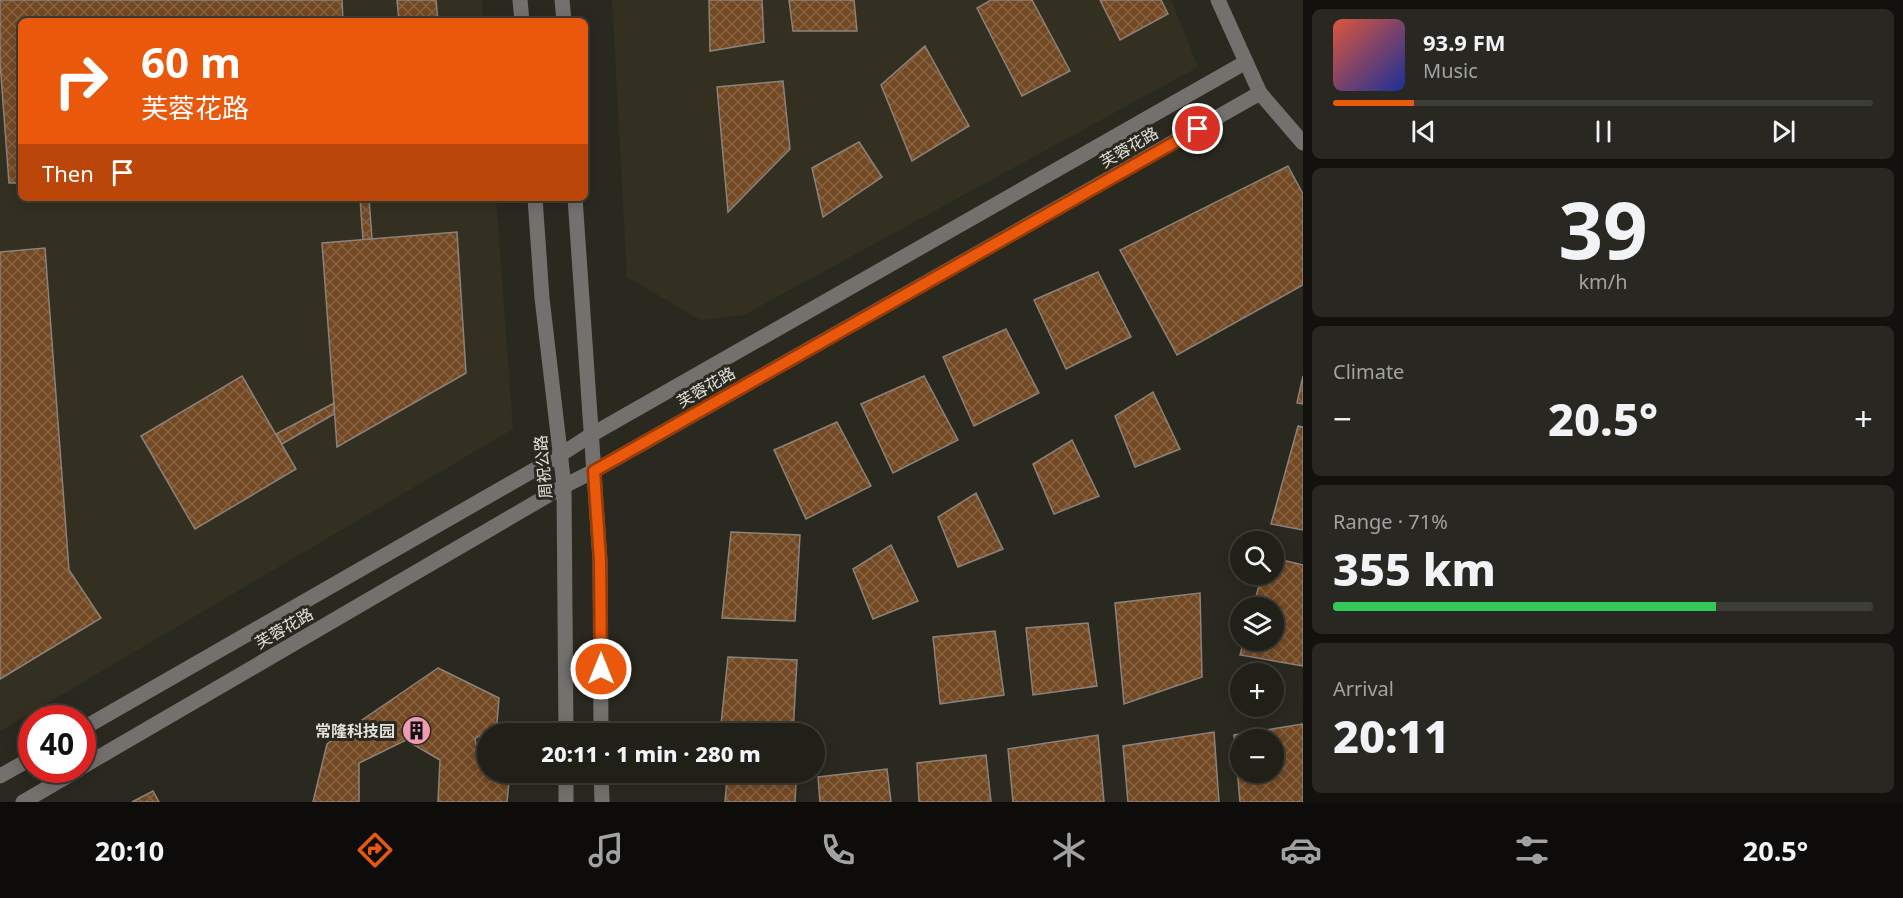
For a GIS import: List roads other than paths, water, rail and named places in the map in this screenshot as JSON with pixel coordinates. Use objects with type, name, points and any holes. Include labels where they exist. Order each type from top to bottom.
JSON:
[{"type":"street","points":[[520,0],[522,18]]},
{"type":"street","points":[[562,0],[564,18]]},
{"type":"street","points":[[1218,0],[1260,93],[1303,143]]},
{"type":"street","points":[[96,721],[560,455],[591,435],[1246,62]]},
{"type":"street","name":"芙蓉花路","points":[[96,759],[564,486],[1260,93]]},
{"type":"street","name":"周祝公路","points":[[535,201],[542,298],[564,486],[566,723]]},
{"type":"street","points":[[576,201],[600,560],[601,723]]},
{"type":"street","points":[[0,776],[18,766]]},
{"type":"street","points":[[23,802],[56,783]]},
{"type":"street","points":[[566,783],[567,802]]},
{"type":"street","points":[[601,783],[602,802]]},
{"type":"place","name":"常隆科技园","points":[[416,731]]}]
